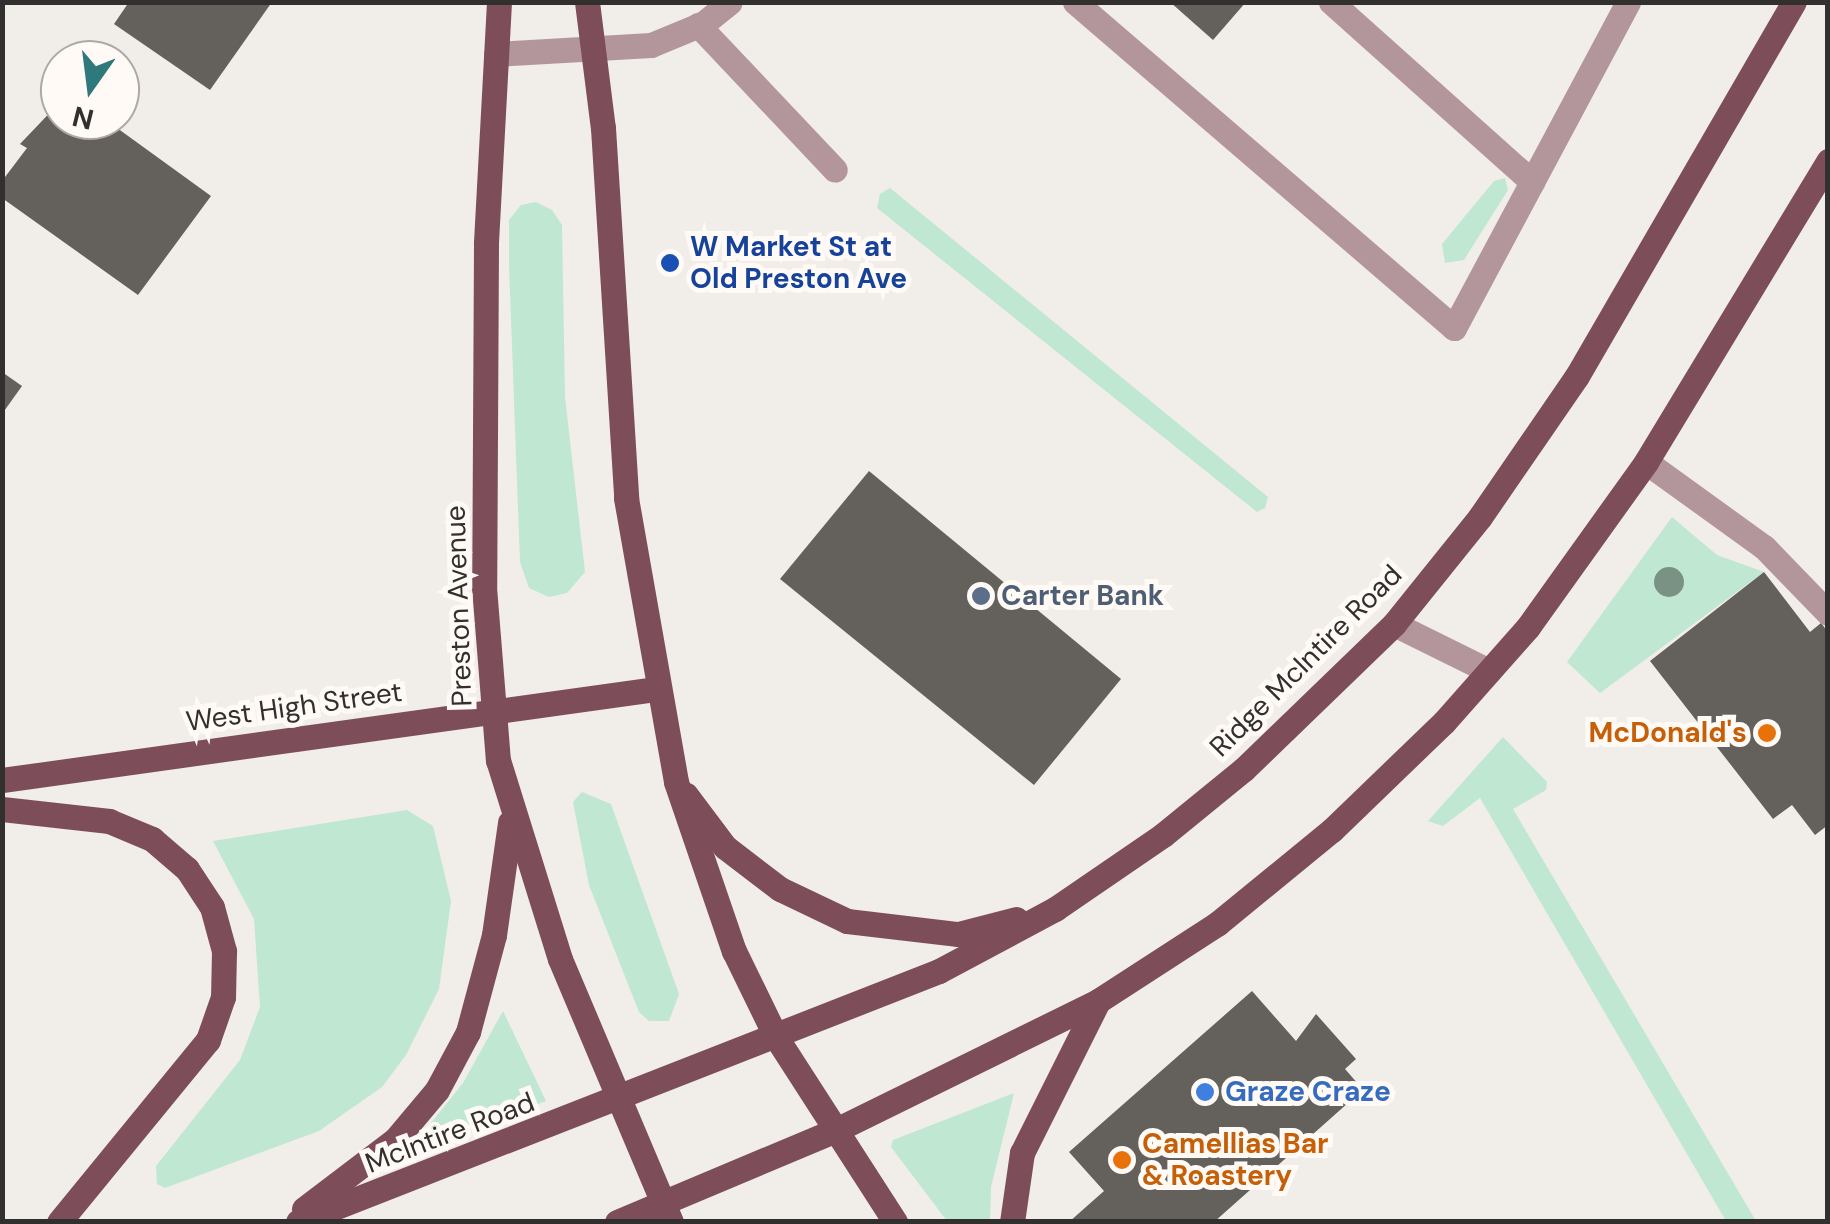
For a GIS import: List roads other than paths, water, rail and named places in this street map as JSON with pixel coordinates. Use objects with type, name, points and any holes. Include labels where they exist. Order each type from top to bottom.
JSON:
[{"type":"main road","name":"Preston Avenue","points":[[499,2],[486,272],[484,586],[492,708],[511,817],[560,959],[622,1100],[666,1214]]},
{"type":"main road","points":[[587,2],[626,498],[655,689],[676,782],[734,951],[776,1038],[896,1222]]},
{"type":"main road","name":"Ridge McIntire Road","points":[[622,1100],[938,970],[1054,909],[1163,835],[1244,769],[1394,624],[1480,518],[1577,376],[1794,2]]},
{"type":"main road","points":[[617,1222],[666,1214],[1098,1002],[1217,924],[1332,830],[1489,671],[1646,462],[1828,161]]},
{"type":"main road","name":"West High Street","points":[[2,780],[492,708],[655,689]]},
{"type":"main road","points":[[676,782],[725,846],[780,889],[847,921],[958,934],[1054,909]]},
{"type":"main road","points":[[2,809],[109,822],[152,839],[187,869],[212,907],[224,950],[223,997],[208,1040],[58,1222]]},
{"type":"main road","points":[[286,1222],[365,1167],[437,1090],[473,1014],[494,935],[511,817]]},
{"type":"main road","points":[[1012,1222],[1022,1152],[1098,1002]]},
{"type":"main road","name":"McIntire Road","points":[[298,1222],[622,1100]]},
{"type":"street","points":[[496,54],[594,53],[651,45],[698,25],[730,2]]},
{"type":"street","points":[[1074,2],[1454,328],[1628,2]]},
{"type":"street","points":[[1331,2],[1532,182]]},
{"type":"street","points":[[698,25],[835,170]]},
{"type":"street","points":[[1646,462],[1764,546],[1828,613]]},
{"type":"street","points":[[1394,624],[1489,671]]},
{"type":"place","name":"W Market St at Old Preston Ave","points":[[670,263]]},
{"type":"place","name":"Carter Bank","points":[[981,596]]},
{"type":"place","name":"McDonald's","points":[[1767,733]]},
{"type":"place","name":"Graze Craze","points":[[1205,1092]]},
{"type":"place","name":"Camellias Bar & Roastery","points":[[1122,1160]]}]
